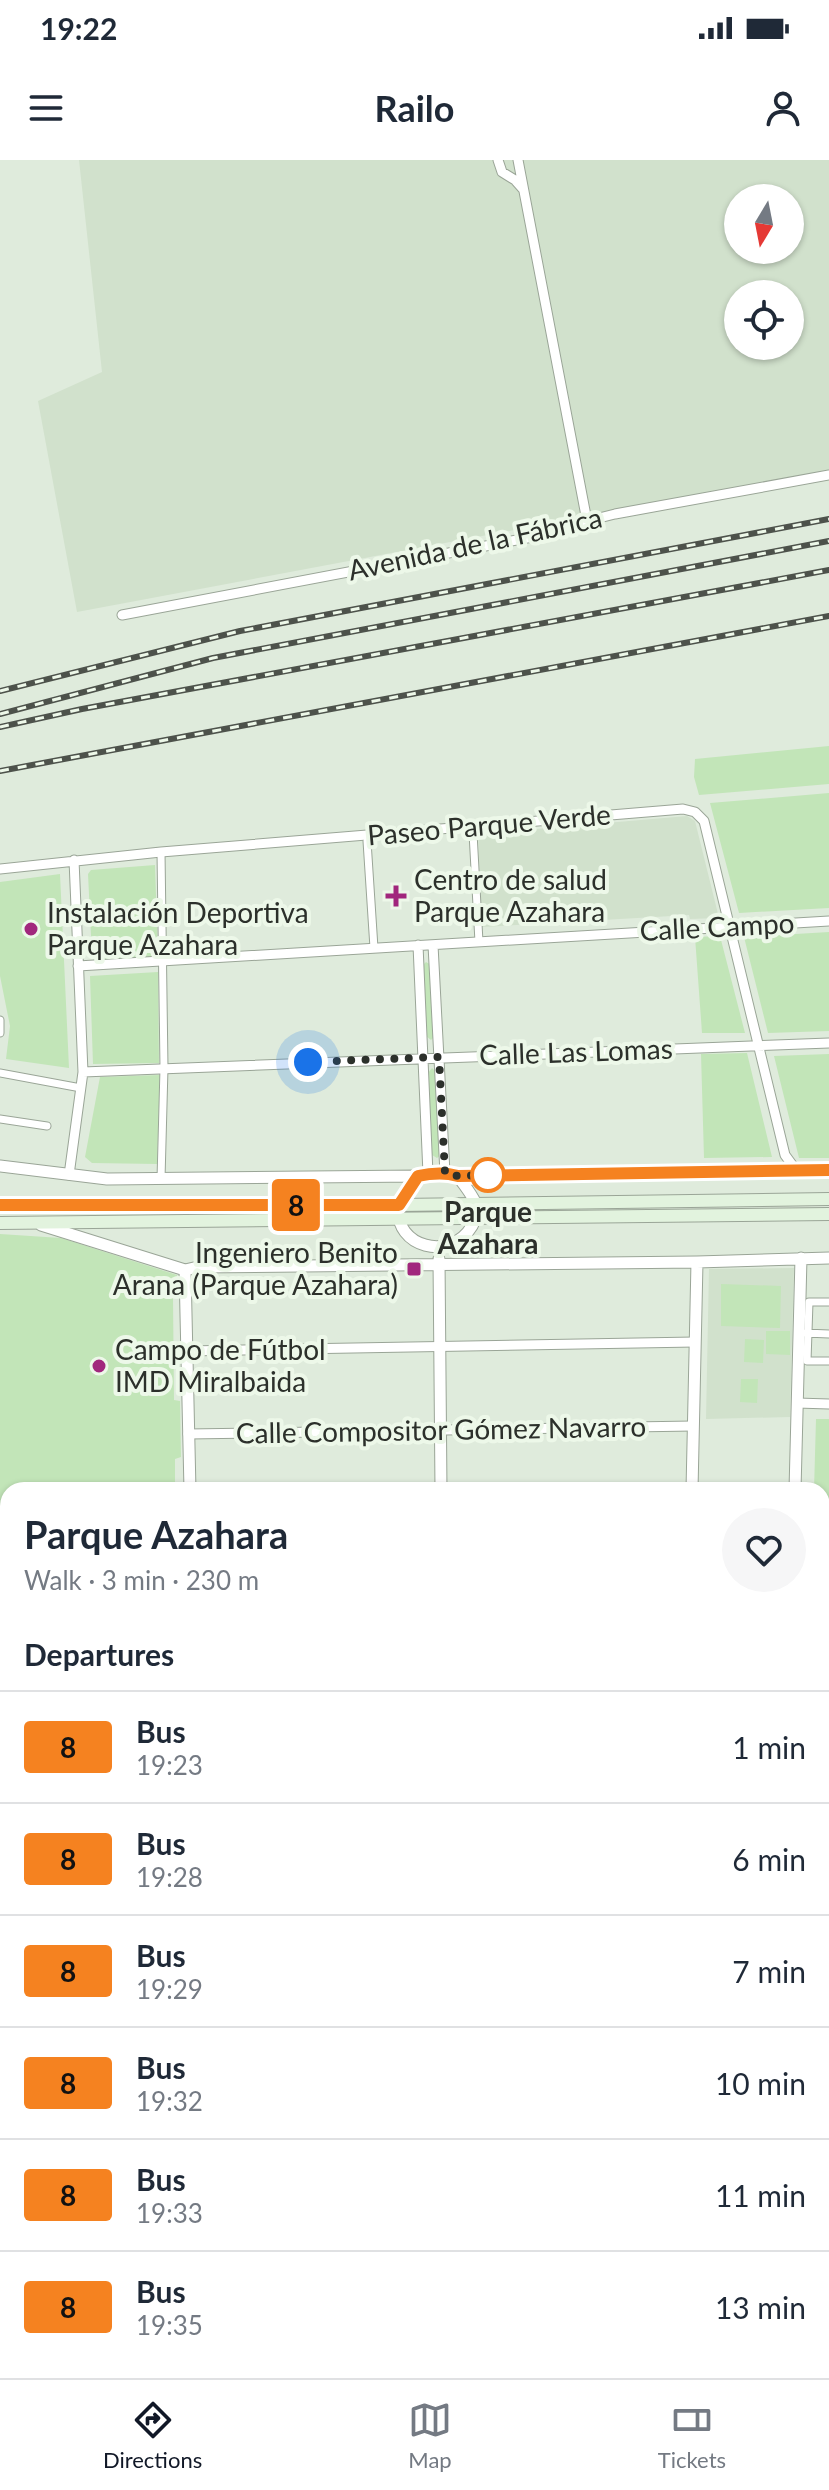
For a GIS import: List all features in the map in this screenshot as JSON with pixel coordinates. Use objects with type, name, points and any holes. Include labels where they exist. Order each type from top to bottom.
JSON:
[{"type":"main road","points":[[0,1205],[399,1205],[829,1199]]},
{"type":"main road","points":[[0,1223],[829,1214]]},
{"type":"street","points":[[498,160],[502,172],[524,190]]},
{"type":"street","points":[[518,160],[587,521]]},
{"type":"street","name":"Avenida de la Fábrica","points":[[122,615],[559,532],[587,521],[829,475]]},
{"type":"street","name":"Paseo Parque Verde","points":[[0,869],[161,852],[683,809],[695,812],[704,821],[785,1155]]},
{"type":"street","points":[[473,833],[479,942]]},
{"type":"street","points":[[367,841],[374,948]]},
{"type":"street","points":[[161,852],[163,899],[160,905],[164,961],[161,1179]]},
{"type":"street","points":[[69,1175],[83,1072],[74,860]]},
{"type":"street","name":"Calle Campo","points":[[78,966],[829,921]]},
{"type":"street","points":[[418,945],[423,1057],[423,1175],[399,1205],[400,1219],[407,1233],[425,1245],[439,1248],[453,1245],[468,1233],[476,1219],[476,1204],[458,1176]]},
{"type":"street","points":[[433,945],[445,1173]]},
{"type":"street","points":[[0,1020],[0,1033]]},
{"type":"street","name":"Calle Las Lomas","points":[[83,1072],[829,1043]]},
{"type":"street","points":[[0,1073],[81,1088]]},
{"type":"street","points":[[0,1119],[47,1126]]},
{"type":"street","points":[[775,1170],[785,1155]]},
{"type":"street","points":[[785,1155],[796,1170]]},
{"type":"street","points":[[0,1166],[107,1179],[829,1170]]},
{"type":"street","points":[[33,1222],[185,1270],[198,1267],[829,1258]]},
{"type":"street","points":[[439,1248],[441,1482]]},
{"type":"street","points":[[801,1258],[807,1361],[829,1361]]},
{"type":"street","points":[[692,1482],[697,1262]]},
{"type":"street","points":[[185,1270],[190,1482]]},
{"type":"street","points":[[795,1482],[797,1403],[809,1302],[829,1302]]},
{"type":"street","points":[[804,1333],[829,1334]]},
{"type":"street","points":[[187,1351],[695,1342]]},
{"type":"street","points":[[797,1403],[829,1404]]},
{"type":"street","name":"Calle Compositor Gómez Navarro","points":[[188,1434],[693,1426]]},
{"type":"shaded area","points":[[79,160],[829,160],[829,471],[77,612],[38,401],[102,372]]},
{"type":"shaded area","points":[[687,816],[695,821],[719,918],[690,919],[689,915],[482,927],[478,834]]},
{"type":"shaded area","points":[[794,1268],[790,1417],[706,1419],[709,1269]]},
{"type":"green space","points":[[829,746],[829,784],[699,795],[694,777],[695,759]]},
{"type":"green space","points":[[829,793],[829,908],[739,913],[710,803]]},
{"type":"green space","points":[[155,865],[158,955],[94,960],[88,874],[91,870]]},
{"type":"green space","name":"Instalación Deportiva Parque Azahara","points":[[60,874],[69,1068],[6,1059],[10,1026],[0,976],[0,882]]},
{"type":"green space","points":[[829,932],[829,1031],[768,1033],[744,937]]},
{"type":"green space","points":[[720,936],[745,1033],[702,1033],[695,937]]},
{"type":"green space","points":[[426,962],[431,965],[435,1036],[431,1040],[426,1036],[423,965]]},
{"type":"green space","points":[[158,972],[159,1063],[93,1064],[90,976]]},
{"type":"green space","points":[[747,1053],[772,1157],[704,1158],[701,1054]]},
{"type":"green space","points":[[829,1054],[829,1158],[799,1158],[774,1056]]},
{"type":"green space","points":[[432,1068],[437,1073],[441,1155],[437,1158],[432,1155],[428,1073]]},
{"type":"green space","points":[[160,1075],[157,1164],[92,1163],[85,1157],[100,1077]]},
{"type":"green space","points":[[0,1234],[61,1238],[177,1275],[177,1295],[173,1297],[174,1400],[180,1401],[181,1457],[175,1459],[175,1482],[0,1482]]},
{"type":"green space","points":[[721,1284],[781,1286],[780,1328],[721,1326]]},
{"type":"green space","points":[[766,1331],[790,1331],[790,1355],[766,1354]]},
{"type":"green space","points":[[745,1339],[764,1340],[763,1363],[744,1362]]},
{"type":"green space","points":[[741,1379],[758,1379],[757,1403],[740,1402]]},
{"type":"green space","points":[[816,1419],[829,1419],[829,1482],[814,1482]]},
{"type":"railway","points":[[0,691],[240,631],[829,519]]},
{"type":"railway","points":[[0,714],[213,658],[829,541]]},
{"type":"railway","points":[[0,727],[82,709],[829,570]]},
{"type":"railway","points":[[0,771],[829,616]]},
{"type":"bus line","name":"8","points":[[0,1205],[399,1205],[418,1176],[428,1174],[829,1170]]},
{"type":"place","name":"Centro de salud Parque Azahara","points":[[396,896]]},
{"type":"place","name":"Instalación Deportiva Parque Azahara","points":[[31,929]]},
{"type":"place","name":"Parque Azahara","points":[[488,1175]]},
{"type":"place","name":"Ingeniero Benito Arana (Parque Azahara)","points":[[414,1269]]},
{"type":"place","name":"Campo de Fútbol IMD Miralbaida","points":[[99,1366]]},
{"type":"route","points":[[308,1062],[439,1057],[445,1173],[458,1176],[492,1175],[488,1175]]}]
